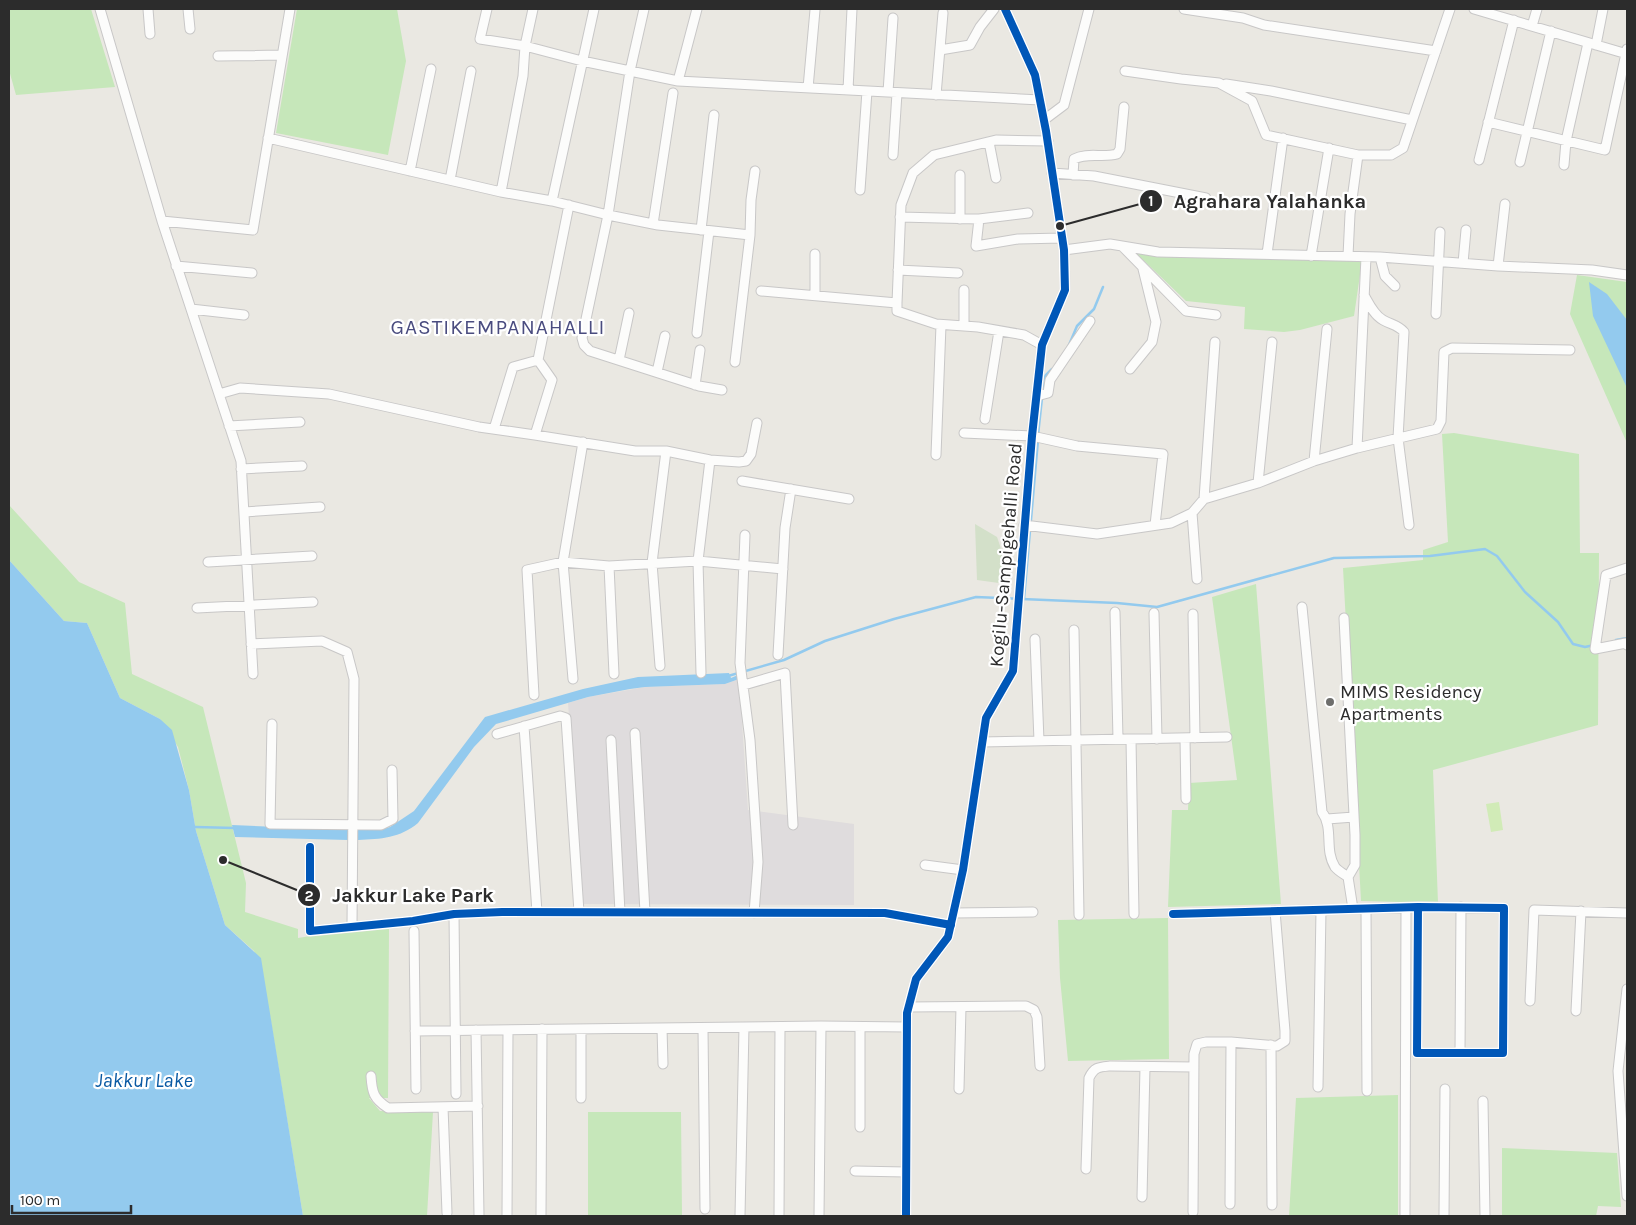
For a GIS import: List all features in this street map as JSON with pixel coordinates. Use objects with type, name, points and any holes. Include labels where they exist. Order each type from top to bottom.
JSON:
[{"type":"street","points":[[100,9],[176,266],[241,461],[253,674]]},
{"type":"street","points":[[148,9],[150,34]]},
{"type":"street","points":[[188,9],[190,29]]},
{"type":"street","points":[[162,221],[253,230],[290,9]]},
{"type":"street","points":[[487,9],[480,40],[525,46],[582,61],[678,81],[1040,100]]},
{"type":"street","points":[[501,192],[522,76],[525,46],[533,9]]},
{"type":"street","points":[[552,200],[594,9]]},
{"type":"street","points":[[644,9],[630,71],[608,215],[582,338],[584,345],[590,351],[695,384],[722,390]]},
{"type":"street","points":[[678,81],[697,9]]},
{"type":"street","points":[[848,90],[852,9]]},
{"type":"street","points":[[940,50],[970,45],[980,27],[994,9]]},
{"type":"street","name":"Kogilu-Sampigehalli Road","points":[[906,1216],[907,1027],[909,1007],[916,979],[948,937],[963,870],[986,718],[1013,672],[1024,525],[1042,344],[1065,290],[1064,250],[1048,140],[1035,75],[1006,9]]},
{"type":"street","points":[[1044,120],[1064,105],[1089,9]]},
{"type":"street","points":[[1184,9],[1243,18],[1264,25],[1436,51]]},
{"type":"street","points":[[1219,83],[1252,101],[1266,135],[1358,155],[1392,155],[1403,148],[1450,9]]},
{"type":"street","points":[[1478,9],[1592,44],[1627,52],[1605,150],[1488,122]]},
{"type":"street","points":[[1532,26],[1537,9]]},
{"type":"street","points":[[1564,165],[1566,141],[1603,9]]},
{"type":"street","points":[[808,88],[815,10]]},
{"type":"street","points":[[936,95],[943,13]]},
{"type":"street","points":[[893,18],[893,155]]},
{"type":"street","points":[[1478,160],[1514,20]]},
{"type":"street","points":[[1520,162],[1551,32]]},
{"type":"street","points":[[218,56],[282,55]]},
{"type":"street","points":[[410,171],[432,69]]},
{"type":"street","points":[[450,180],[471,71]]},
{"type":"street","points":[[1125,71],[1271,91],[1412,120]]},
{"type":"street","points":[[860,190],[866,91]]},
{"type":"street","points":[[653,224],[672,93]]},
{"type":"street","points":[[1073,175],[1074,158],[1080,155],[1111,156],[1117,154],[1120,149],[1124,107]]},
{"type":"street","points":[[697,333],[714,115]]},
{"type":"street","points":[[268,138],[501,192],[552,200],[608,215],[653,224],[750,235]]},
{"type":"street","points":[[1267,254],[1283,138]]},
{"type":"street","points":[[1042,344],[1024,335],[964,326],[941,325],[896,311],[901,205],[913,174],[934,155],[996,140],[1048,140]]},
{"type":"street","points":[[989,142],[996,178]]},
{"type":"street","points":[[1312,256],[1329,148]]},
{"type":"street","points":[[1348,256],[1350,214],[1358,155]]},
{"type":"street","points":[[735,362],[750,235],[751,200],[755,171]]},
{"type":"street","points":[[1052,173],[1094,176],[1206,198]]},
{"type":"street","points":[[960,175],[960,219]]},
{"type":"street","points":[[1498,266],[1505,204]]},
{"type":"street","points":[[535,435],[552,380],[538,360],[569,205]]},
{"type":"street","points":[[900,217],[979,219],[1028,213]]},
{"type":"street","points":[[979,219],[976,246],[1018,239],[1062,238]]},
{"type":"street","points":[[1462,264],[1466,230]]},
{"type":"street","points":[[1436,314],[1440,232]]},
{"type":"street","points":[[1064,250],[1110,244],[1158,252],[1380,257],[1462,264],[1592,270],[1627,275]]},
{"type":"street","points":[[1122,246],[1186,311],[1216,315]]},
{"type":"street","points":[[815,254],[815,295]]},
{"type":"street","points":[[1357,448],[1366,257]]},
{"type":"street","points":[[1380,257],[1386,276],[1395,286]]},
{"type":"street","points":[[176,266],[252,273]]},
{"type":"street","points":[[1130,370],[1152,342],[1156,322],[1143,268]]},
{"type":"street","points":[[898,270],[958,273]]},
{"type":"street","points":[[964,290],[964,326]]},
{"type":"street","points":[[761,291],[897,303]]},
{"type":"street","points":[[1364,294],[1375,314],[1383,320],[1398,326],[1404,332],[1398,438],[1408,524]]},
{"type":"street","points":[[190,309],[244,315]]},
{"type":"street","points":[[619,360],[629,313]]},
{"type":"street","points":[[1037,396],[1048,393],[1050,380],[1090,320]]},
{"type":"street","points":[[936,455],[941,325]]},
{"type":"street","points":[[1314,461],[1327,329]]},
{"type":"street","points":[[985,419],[999,331]]},
{"type":"street","points":[[657,372],[664,336]]},
{"type":"street","points":[[1204,499],[1215,342]]},
{"type":"street","points":[[1258,482],[1272,342]]},
{"type":"street","points":[[1024,525],[1097,534],[1171,523],[1192,513],[1204,499],[1357,448],[1436,429],[1441,421],[1444,352],[1452,348],[1570,350]]},
{"type":"street","points":[[695,384],[700,350]]},
{"type":"street","points":[[494,429],[513,367],[538,360]]},
{"type":"street","points":[[219,394],[240,388],[329,394],[494,429],[635,451],[666,451],[710,460],[739,462],[746,460],[751,454],[757,423]]},
{"type":"street","points":[[229,426],[300,422]]},
{"type":"street","points":[[964,433],[1032,436],[1078,446],[1163,454],[1155,525]]},
{"type":"street","points":[[573,679],[563,562],[583,442]]},
{"type":"street","points":[[660,666],[652,563],[666,451]]},
{"type":"street","points":[[701,673],[698,561],[710,460]]},
{"type":"street","points":[[241,469],[302,466]]},
{"type":"street","points":[[742,481],[849,499]]},
{"type":"street","points":[[778,655],[782,569],[790,490]]},
{"type":"street","points":[[244,512],[320,507]]},
{"type":"street","points":[[1192,513],[1197,579]]},
{"type":"street","points":[[745,535],[740,663],[750,740],[758,862],[754,912]]},
{"type":"street","points":[[208,562],[312,556]]},
{"type":"street","points":[[534,695],[527,570],[563,562],[609,566],[698,561],[782,569]]},
{"type":"street","points":[[609,566],[614,674]]},
{"type":"street","points":[[1627,568],[1606,575],[1596,650],[1626,643],[1627,645]]},
{"type":"street","points":[[197,608],[313,602]]},
{"type":"street","points":[[1302,607],[1322,812],[1328,820],[1332,860],[1336,868],[1348,877]]},
{"type":"street","points":[[1115,612],[1118,739]]},
{"type":"street","points":[[1154,613],[1156,739]]},
{"type":"street","points":[[1193,614],[1196,738]]},
{"type":"street","points":[[1344,618],[1355,865],[1348,877],[1353,909]]},
{"type":"street","points":[[1074,630],[1079,915]]},
{"type":"street","points":[[1035,639],[1039,741]]},
{"type":"street","points":[[252,644],[322,641],[347,652],[354,679],[352,926]]},
{"type":"street","points":[[744,685],[785,673],[792,826]]},
{"type":"street","points":[[497,734],[560,716],[566,718],[579,912]]},
{"type":"street","points":[[272,724],[270,824],[381,825],[393,819],[392,770]]},
{"type":"street","points":[[524,726],[537,912]]},
{"type":"street","points":[[635,733],[645,912]]},
{"type":"street","points":[[982,742],[1227,737]]},
{"type":"street","points":[[1185,738],[1186,799]]},
{"type":"street","points":[[1131,739],[1134,914]]},
{"type":"street","points":[[611,740],[620,912]]},
{"type":"street","points":[[1328,820],[1354,817]]},
{"type":"street","points":[[310,848],[310,931],[413,921],[454,914],[537,912],[885,913],[951,925]]},
{"type":"street","points":[[926,865],[963,870]]},
{"type":"street","points":[[1173,914],[1418,907],[1504,908],[1503,1054],[1417,1053],[1418,907]]},
{"type":"street","points":[[1460,1053],[1461,907]]},
{"type":"street","points":[[1405,1216],[1406,908]]},
{"type":"street","points":[[1366,909],[1366,1091]]},
{"type":"street","points":[[1318,1087],[1321,910]]},
{"type":"street","points":[[1530,1001],[1534,910],[1627,913]]},
{"type":"street","points":[[1192,1212],[1194,1054],[1197,1044],[1231,1042],[1277,1046],[1285,1041],[1286,1030],[1274,911]]},
{"type":"street","points":[[1576,1011],[1581,911]]},
{"type":"street","points":[[954,913],[1034,912]]},
{"type":"street","points":[[454,914],[456,1094]]},
{"type":"street","points":[[414,931],[416,1089]]},
{"type":"street","points":[[1627,989],[1626,1012],[1618,1071],[1625,1141],[1627,1196]]},
{"type":"street","points":[[909,1007],[1026,1006],[1034,1010],[1037,1017],[1040,1066]]},
{"type":"street","points":[[959,1089],[961,1007]]},
{"type":"street","points":[[415,1031],[822,1026],[907,1027]]},
{"type":"street","points":[[819,1216],[822,1026]]},
{"type":"street","points":[[740,1216],[744,1027]]},
{"type":"street","points":[[778,1216],[780,1027]]},
{"type":"street","points":[[860,1027],[860,1127]]},
{"type":"street","points":[[662,1028],[663,1064]]},
{"type":"street","points":[[703,1028],[705,1209]]},
{"type":"street","points":[[541,1216],[542,1029]]},
{"type":"street","points":[[581,1029],[581,1098]]},
{"type":"street","points":[[476,1030],[479,1216]]},
{"type":"street","points":[[507,1216],[508,1030]]},
{"type":"street","points":[[1230,1204],[1231,1042]]},
{"type":"street","points":[[1271,1045],[1272,1205]]},
{"type":"street","points":[[1086,1168],[1088,1078],[1092,1070],[1097,1067],[1110,1066],[1194,1067]]},
{"type":"street","points":[[1142,1197],[1145,1067]]},
{"type":"street","points":[[371,1076],[372,1091],[378,1101],[388,1108],[478,1106]]},
{"type":"street","points":[[1444,1216],[1445,1089]]},
{"type":"street","points":[[1483,1101],[1485,1216]]},
{"type":"street","points":[[443,1106],[447,1213]]},
{"type":"street","points":[[855,1171],[906,1172]]},
{"type":"shaded area","points":[[739,679],[748,810],[854,824],[854,905],[582,904],[568,703],[588,697],[645,687],[725,684]]},
{"type":"green space","points":[[9,9],[91,9],[115,87],[16,95],[9,70]]},
{"type":"green space","points":[[297,9],[397,9],[406,61],[388,155],[276,133]]},
{"type":"green space","points":[[1135,252],[1362,261],[1354,316],[1300,330],[1284,332],[1244,329],[1245,307],[1186,301]]},
{"type":"green space","points":[[1577,275],[1627,282],[1627,443],[1570,314]]},
{"type":"green space","points":[[1454,433],[1579,454],[1580,553],[1599,553],[1598,725],[1433,770],[1438,903],[1361,901],[1343,568],[1423,560],[1423,550],[1448,542],[1442,434]]},
{"type":"green space","points":[[9,505],[79,582],[125,603],[132,674],[203,707],[246,883],[245,912],[298,929],[298,938],[348,930],[389,929],[388,1098],[369,1098],[380,1111],[433,1112],[427,1216],[303,1216],[270,1016],[254,951],[225,925],[196,831],[189,790],[178,747],[160,719],[120,698],[87,623],[64,621],[9,560]]},
{"type":"green space","points":[[975,524],[997,537],[1006,563],[1006,584],[977,580]]},
{"type":"green space","points":[[1256,584],[1281,904],[1168,907],[1172,810],[1188,810],[1189,783],[1237,780],[1212,597]]},
{"type":"green space","points":[[1499,802],[1503,830],[1491,832],[1486,804]]},
{"type":"green space","points":[[1168,918],[1169,1059],[1068,1061],[1060,978],[1058,920]]},
{"type":"green space","points":[[1398,1095],[1398,1216],[1289,1216],[1296,1098]]},
{"type":"green space","points":[[588,1112],[681,1112],[682,1215],[588,1215]]},
{"type":"green space","points":[[1502,1148],[1617,1153],[1621,1207],[1598,1206],[1596,1216],[1502,1216]]},
{"type":"water","points":[[1589,282],[1607,294],[1627,320],[1627,388],[1593,316]]},
{"type":"water","name":"Jakkur Lake","points":[[9,560],[64,621],[87,623],[120,698],[160,719],[172,730],[189,790],[196,831],[225,925],[261,958],[303,1216],[9,1216]]},
{"type":"water","points":[[729,673],[731,678],[738,675],[739,679],[725,684],[630,689],[588,697],[496,724],[474,747],[418,823],[397,835],[358,840],[358,829],[383,829],[390,827],[414,811],[485,717],[583,689],[638,677]]},
{"type":"water","points":[[232,825],[348,830],[348,840],[235,837]]},
{"type":"waterway","points":[[1069,345],[1077,326],[1094,309],[1103,287]]},
{"type":"waterway","points":[[1042,392],[1044,377],[1052,369]]},
{"type":"waterway","points":[[1038,435],[1042,398]]},
{"type":"waterway","points":[[1024,599],[1038,440]]},
{"type":"waterway","points":[[728,676],[784,660],[825,641],[894,619],[976,597],[1117,603],[1157,607],[1334,558],[1430,556],[1485,549],[1497,556],[1525,592],[1558,622],[1573,644],[1585,647],[1594,645]]},
{"type":"waterway","points":[[1616,640],[1627,638]]},
{"type":"waterway","points":[[195,827],[235,828]]},
{"type":"cycle path","points":[[906,1216],[907,1013],[916,979],[948,937],[963,870],[986,718],[1013,671],[1032,436],[1042,345],[1065,290],[1064,250],[1046,131],[1035,75],[1005,9]]},
{"type":"cycle path","points":[[310,847],[310,931],[413,921],[454,914],[502,912],[885,913],[951,925]]},
{"type":"cycle path","points":[[1173,914],[1418,907],[1504,908],[1503,1053],[1417,1053],[1418,907]]},
{"type":"place","name":"Agrahara Yalahanka","points":[[1060,226]]},
{"type":"place","name":"MIMS Residency Apartments","points":[[1330,702]]},
{"type":"place","name":"Jakkur Lake Park","points":[[223,860]]},
{"type":"district","name":"GASTIKEMPANAHALLI","points":[[498,327]]}]
